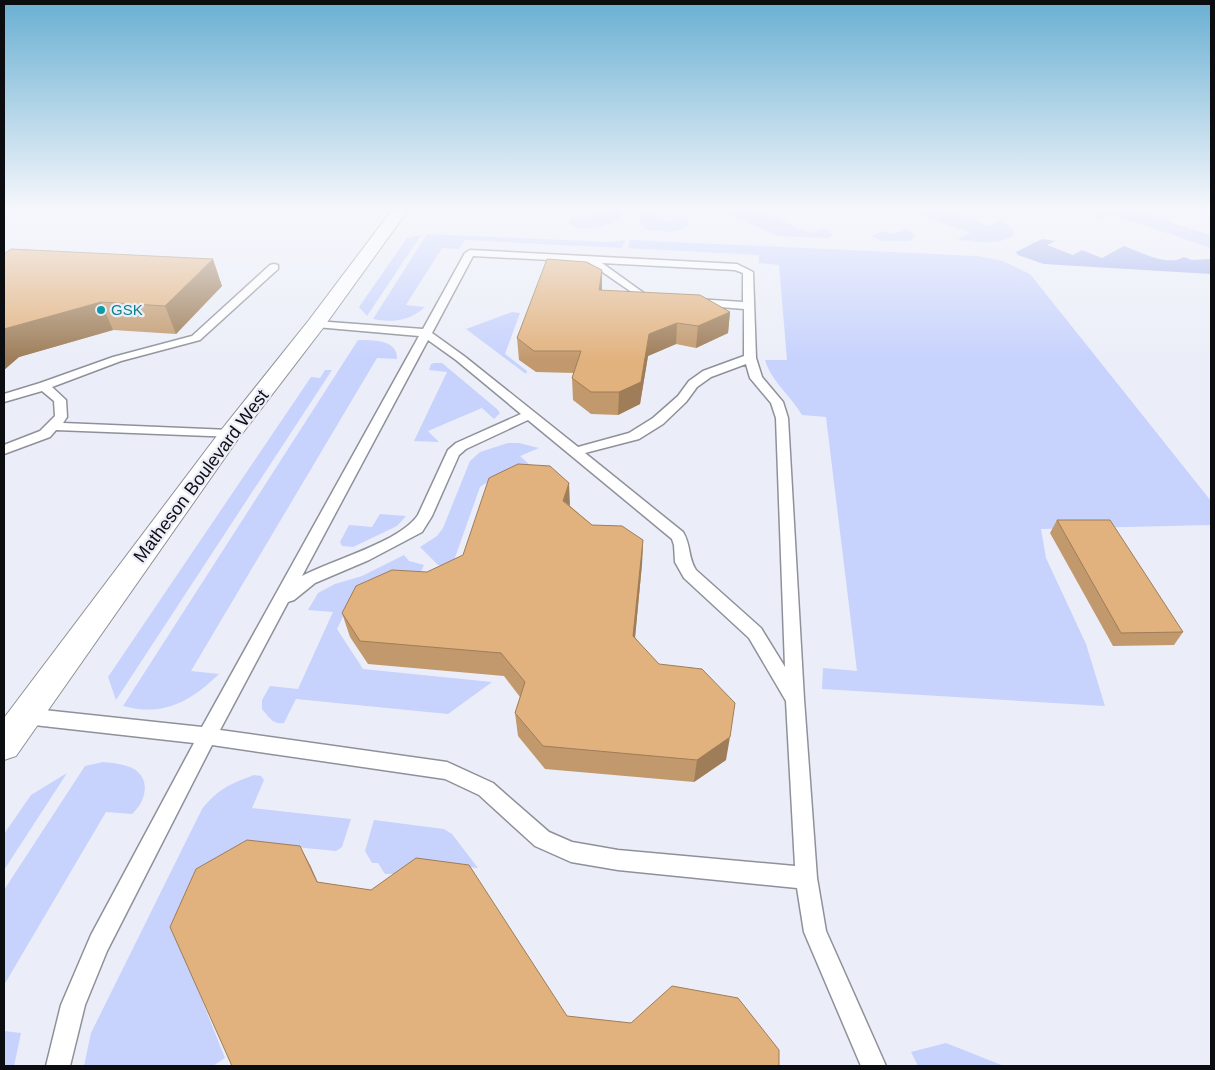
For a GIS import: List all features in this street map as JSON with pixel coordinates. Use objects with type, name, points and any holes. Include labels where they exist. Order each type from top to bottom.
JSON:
[{"type":"street","name":"Matheson Boulevard West","points":[[4,745],[230,434],[363,260]]},
{"type":"lane","points":[[58,1066],[74,1005],[99,943],[207,736],[466,260]]},
{"type":"lane","points":[[591,260],[646,299],[665,300]]},
{"type":"lane","points":[[607,260],[737,267],[748,272],[750,358],[756,378],[777,402],[782,418],[795,699],[806,878],[815,932],[874,1066]]},
{"type":"lane","points":[[4,398],[44,386],[117,359],[196,338],[274,267]]},
{"type":"lane","points":[[683,301],[749,306]]},
{"type":"lane","points":[[316,324],[425,333],[530,415],[678,536],[682,545],[683,562],[690,574],[755,633],[795,699]]},
{"type":"lane","points":[[575,452],[634,436],[658,422],[682,399],[693,384],[707,374],[750,358]]},
{"type":"lane","points":[[4,450],[44,434],[61,417],[60,400],[44,386]]},
{"type":"lane","points":[[283,599],[309,579],[364,556],[417,528],[425,516],[453,453],[461,446],[530,415]]},
{"type":"lane","points":[[53,426],[230,434]]},
{"type":"lane","points":[[25,716],[207,736],[446,770],[486,789],[542,839],[571,852],[618,860],[806,878]]},
{"type":"shaded area","points":[[392,260],[404,260],[367,316],[359,307]]},
{"type":"shaded area","points":[[411,260],[434,260],[406,305],[425,307],[419,312],[401,320],[373,319]]},
{"type":"shaded area","points":[[759,260],[998,260],[1030,274],[1211,501],[1211,525],[1041,529],[1046,558],[1086,644],[1105,706],[822,689],[823,668],[857,671],[826,417],[802,415],[776,382],[768,368],[765,360],[787,360],[779,265],[759,263]]},
{"type":"shaded area","points":[[1032,260],[1211,260],[1211,274],[1044,264]]},
{"type":"shaded area","points":[[512,312],[520,313],[505,354],[527,371],[526,374],[466,329]]},
{"type":"shaded area","points":[[358,340],[389,344],[396,352],[397,359],[377,358],[191,671],[219,674],[197,692],[175,705],[151,710],[123,706]]},
{"type":"shaded area","points":[[442,363],[500,413],[494,419],[482,408],[428,431],[439,442],[414,441],[447,372],[429,370],[431,364]]},
{"type":"shaded area","points":[[325,370],[332,370],[116,700],[108,677],[311,377],[320,378]]},
{"type":"shaded area","points":[[508,443],[519,443],[539,448],[520,456],[540,474],[498,475],[480,487],[452,566],[438,565],[420,547],[437,536],[443,528],[470,461],[480,452]]},
{"type":"shaded area","points":[[380,514],[406,516],[397,526],[353,547],[342,546],[340,542],[349,525],[372,527]]},
{"type":"shaded area","points":[[404,555],[409,561],[424,565],[418,578],[351,600],[337,629],[363,669],[492,682],[448,714],[296,699],[284,723],[277,723],[272,720],[262,709],[262,700],[270,686],[298,689],[333,612],[308,610],[318,593],[335,584],[362,576]]},
{"type":"shaded area","points":[[103,762],[127,766],[140,774],[145,785],[143,798],[132,814],[106,812],[4,985],[4,890],[85,766]]},
{"type":"shaded area","points":[[67,773],[4,870],[4,834],[31,795]]},
{"type":"shaded area","points":[[254,775],[261,776],[264,780],[252,808],[351,819],[342,847],[336,851],[245,842],[172,925],[225,1058],[213,1066],[84,1066],[91,1033],[202,809],[225,788]]},
{"type":"shaded area","points":[[374,820],[444,829],[452,834],[478,868],[415,861],[395,874],[385,874],[378,863],[372,863],[365,851]]},
{"type":"shaded area","points":[[4,1031],[21,1033],[14,1066],[4,1066]]},
{"type":"shaded area","points":[[946,1043],[1004,1066],[918,1066],[911,1052]]},
{"type":"building","points":[[4,260],[212,260],[165,306],[101,302],[4,329]]},
{"type":"building","points":[[547,260],[586,262],[602,270],[599,290],[700,295],[730,312],[698,326],[677,323],[649,334],[641,382],[619,392],[591,392],[572,378],[581,351],[534,351],[517,338]]},
{"type":"building","points":[[518,464],[550,466],[569,483],[563,501],[592,525],[622,526],[643,540],[633,636],[659,664],[702,669],[735,703],[730,737],[697,760],[543,746],[515,713],[525,682],[501,653],[360,641],[342,613],[356,586],[392,570],[427,572],[463,555],[489,478]]},
{"type":"building","points":[[1057,520],[1110,520],[1183,632],[1121,633]]},
{"type":"building","points":[[247,840],[300,846],[317,882],[371,890],[416,858],[469,865],[567,1016],[631,1023],[672,986],[738,998],[779,1050],[779,1066],[232,1066],[170,927],[196,869]]},
{"type":"place","name":"GSK","points":[[101,310]]}]
